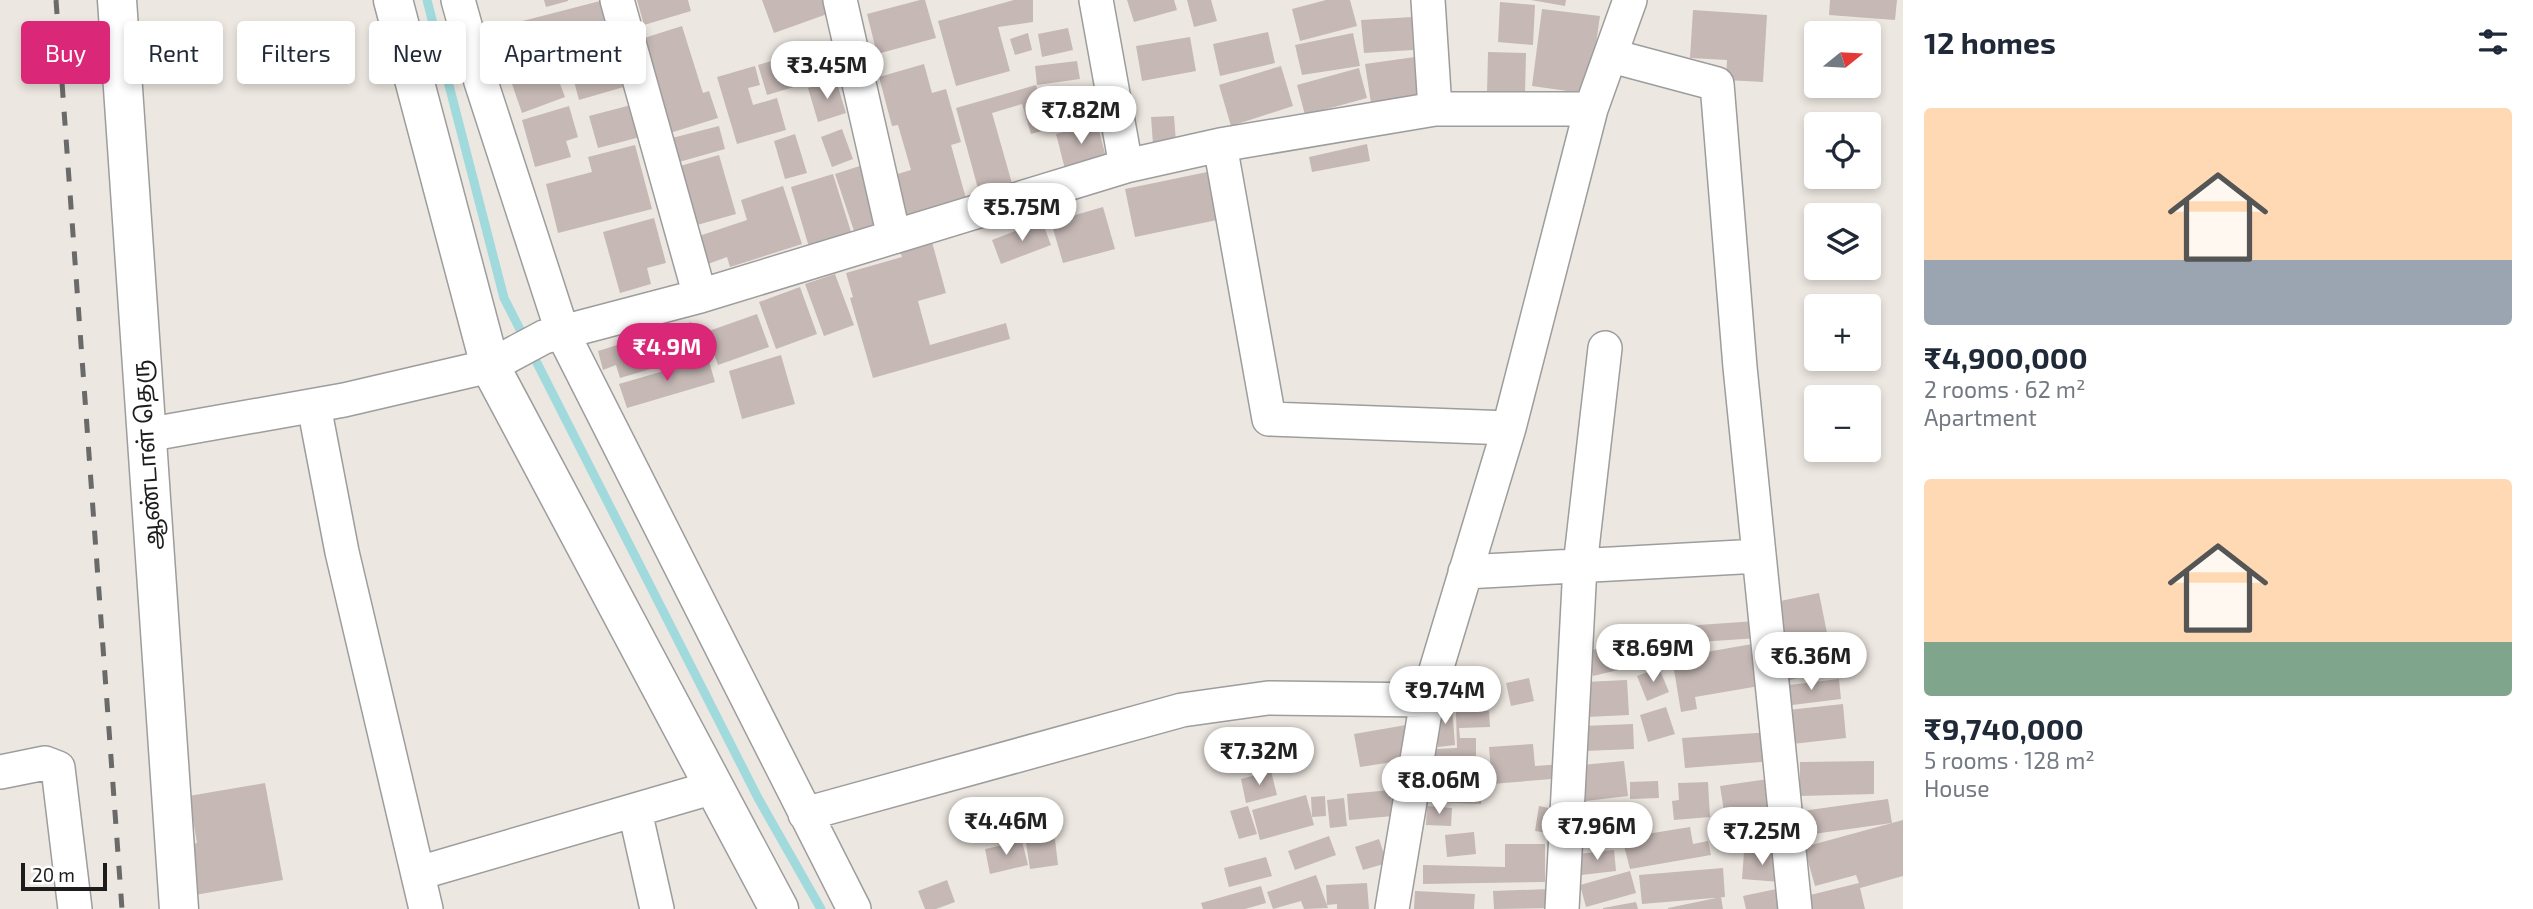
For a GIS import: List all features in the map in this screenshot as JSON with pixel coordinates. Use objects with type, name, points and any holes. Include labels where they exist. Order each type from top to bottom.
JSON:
[{"type":"street","name":"ஆண்டாள் தெரு","points":[[117,0],[179,909]]},
{"type":"street","points":[[393,0],[500,362],[714,787],[779,909]]},
{"type":"street","points":[[458,0],[553,335],[855,909]]},
{"type":"street","points":[[617,0],[700,296]]},
{"type":"street","points":[[840,0],[894,237]]},
{"type":"street","points":[[1096,0],[1126,166]]},
{"type":"street","points":[[1428,0],[1435,109]]},
{"type":"street","points":[[1392,909],[1427,700],[1508,428],[1591,109],[1630,0]]},
{"type":"street","points":[[1612,56],[1717,84],[1740,367],[1795,909]]},
{"type":"street","points":[[146,435],[314,406],[500,362],[553,335],[700,296],[1126,166],[1220,145],[1435,109],[1591,109]]},
{"type":"street","points":[[1220,145],[1269,419],[1508,428]]},
{"type":"street","points":[[1562,909],[1580,566],[1605,348]]},
{"type":"street","points":[[314,406],[342,552],[426,909]]},
{"type":"street","points":[[1465,572],[1759,556]]},
{"type":"street","points":[[805,814],[1182,710],[1268,698],[1427,700]]},
{"type":"street","points":[[0,772],[45,764],[58,768],[75,909]]},
{"type":"street","points":[[419,873],[714,787]]},
{"type":"street","points":[[635,811],[657,909]]},
{"type":"building","points":[[544,0],[568,0],[568,1],[546,7]]},
{"type":"building","points":[[604,0],[609,21],[522,21]]},
{"type":"building","points":[[637,0],[688,0],[691,11],[646,24],[646,21],[643,21]]},
{"type":"building","points":[[762,0],[826,0],[830,13],[774,33]]},
{"type":"building","points":[[925,0],[936,38],[877,54],[867,14]]},
{"type":"building","points":[[1014,0],[1033,0],[1033,22],[998,27],[1010,71],[956,86],[938,21]]},
{"type":"building","points":[[1127,0],[1174,0],[1177,10],[1134,22]]},
{"type":"building","points":[[1187,0],[1211,0],[1217,21],[1194,27]]},
{"type":"building","points":[[1326,0],[1350,0],[1357,26],[1300,41],[1292,9]]},
{"type":"building","points":[[1531,0],[1566,0],[1565,6]]},
{"type":"building","points":[[1830,0],[1897,0],[1895,20],[1829,15]]},
{"type":"building","points":[[1500,2],[1535,5],[1533,45],[1498,42]]},
{"type":"building","points":[[1542,9],[1600,16],[1589,94],[1532,86]]},
{"type":"building","points":[[1693,10],[1767,15],[1763,82],[1726,80],[1727,60],[1690,58]]},
{"type":"building","points":[[1412,17],[1413,50],[1364,53],[1361,20]]},
{"type":"building","points":[[682,26],[703,93],[709,91],[718,118],[670,133],[646,55],[646,37]]},
{"type":"building","points":[[1068,28],[1073,50],[1042,57],[1038,34]]},
{"type":"building","points":[[1268,32],[1275,63],[1220,76],[1213,44]]},
{"type":"building","points":[[1028,33],[1032,50],[1015,55],[1010,39]]},
{"type":"building","points":[[1353,33],[1360,66],[1302,75],[1295,45]]},
{"type":"building","points":[[1190,37],[1196,71],[1142,81],[1136,46]]},
{"type":"building","points":[[836,43],[844,72],[767,95],[758,65]]},
{"type":"building","points":[[1488,52],[1526,53],[1525,94],[1487,93]]},
{"type":"building","points":[[1415,57],[1420,97],[1371,103],[1365,64]]},
{"type":"building","points":[[1077,61],[1080,79],[1037,85],[1035,66]]},
{"type":"building","points":[[924,64],[932,93],[946,89],[961,142],[951,145],[967,202],[900,220],[887,177],[911,170],[898,125],[892,126],[879,77]]},
{"type":"building","points":[[755,66],[760,85],[748,88],[753,105],[777,98],[786,130],[737,144],[717,77]]},
{"type":"building","points":[[1281,66],[1293,106],[1231,126],[1219,85]]},
{"type":"building","points":[[1359,68],[1367,98],[1305,115],[1297,85]]},
{"type":"building","points":[[836,80],[846,113],[818,122],[808,88]]},
{"type":"building","points":[[512,84],[560,84],[565,97],[522,113]]},
{"type":"building","points":[[575,84],[626,84],[627,86],[579,100]]},
{"type":"building","points":[[1036,85],[1048,129],[1031,134],[1022,104],[992,113],[1013,187],[980,196],[956,108]]},
{"type":"building","points":[[631,105],[640,137],[598,148],[589,116]]},
{"type":"building","points":[[569,106],[578,137],[566,141],[571,157],[535,167],[522,120]]},
{"type":"building","points":[[1174,116],[1176,142],[1153,144],[1151,117]]},
{"type":"building","points":[[1097,123],[1106,157],[1065,169],[1056,134]]},
{"type":"building","points":[[719,126],[725,149],[679,162],[672,138]]},
{"type":"building","points":[[842,129],[853,159],[832,167],[821,137]]},
{"type":"building","points":[[795,134],[807,173],[785,179],[774,141]]},
{"type":"building","points":[[1367,144],[1370,161],[1312,172],[1309,157]]},
{"type":"building","points":[[635,145],[652,209],[558,233],[546,184],[592,172],[588,157]]},
{"type":"building","points":[[719,155],[736,214],[697,225],[680,166]]},
{"type":"building","points":[[866,164],[887,226],[856,237],[835,174]]},
{"type":"building","points":[[1212,171],[1222,219],[1135,237],[1125,189]]},
{"type":"building","points":[[833,174],[852,235],[809,247],[791,187]]},
{"type":"building","points":[[783,186],[802,244],[730,267],[727,257],[708,264],[699,236],[747,220],[741,200]]},
{"type":"building","points":[[1103,207],[1115,249],[1063,263],[1051,222]]},
{"type":"building","points":[[654,218],[666,263],[647,268],[651,284],[620,293],[603,232]]},
{"type":"building","points":[[1042,221],[1051,245],[1001,264],[992,240]]},
{"type":"building","points":[[932,242],[946,293],[918,301],[930,345],[1006,323],[1010,339],[873,378],[850,298],[853,297],[846,273],[902,257],[900,251]]},
{"type":"building","points":[[835,274],[854,325],[824,336],[805,284]]},
{"type":"building","points":[[800,287],[817,334],[776,349],[759,302]]},
{"type":"building","points":[[757,314],[769,347],[718,365],[706,332]]},
{"type":"building","points":[[691,322],[701,354],[620,378],[616,365],[603,370],[598,351]]},
{"type":"building","points":[[781,355],[795,404],[742,419],[729,371]]},
{"type":"building","points":[[708,358],[715,382],[627,408],[619,384]]},
{"type":"building","points":[[1819,593],[1828,638],[1783,646],[1775,602]]},
{"type":"building","points":[[1756,621],[1758,638],[1685,643],[1684,626]]},
{"type":"building","points":[[1642,639],[1648,663],[1593,676],[1587,651]]},
{"type":"building","points":[[1758,643],[1765,685],[1695,697],[1697,709],[1681,712],[1672,658]]},
{"type":"building","points":[[1830,648],[1835,670],[1785,681],[1781,659]]},
{"type":"building","points":[[1659,668],[1669,692],[1647,701],[1637,676]]},
{"type":"building","points":[[1529,678],[1534,701],[1511,706],[1506,683]]},
{"type":"building","points":[[1839,679],[1841,699],[1784,706],[1781,686]]},
{"type":"building","points":[[1627,680],[1629,715],[1586,717],[1585,682]]},
{"type":"building","points":[[1843,704],[1846,738],[1792,744],[1788,710]]},
{"type":"building","points":[[1452,706],[1455,745],[1438,747],[1435,707]]},
{"type":"building","points":[[1666,707],[1675,734],[1648,742],[1640,715]]},
{"type":"building","points":[[1489,711],[1490,727],[1459,728],[1460,738],[1476,738],[1476,768],[1435,770],[1435,749],[1457,748],[1456,712]]},
{"type":"building","points":[[1633,724],[1634,749],[1584,751],[1582,726]]},
{"type":"building","points":[[1406,725],[1412,759],[1360,767],[1354,734]]},
{"type":"building","points":[[1772,732],[1774,761],[1685,768],[1682,738]]},
{"type":"building","points":[[1533,744],[1535,766],[1563,764],[1564,778],[1492,784],[1489,747]]},
{"type":"building","points":[[1624,761],[1628,796],[1586,801],[1582,765]]},
{"type":"building","points":[[1874,761],[1874,794],[1800,796],[1800,762]]},
{"type":"building","points":[[1271,771],[1277,795],[1246,803],[1241,779]]},
{"type":"building","points":[[1434,775],[1482,777],[1481,804],[1433,802]]},
{"type":"building","points":[[1768,779],[1775,822],[1727,830],[1720,786]]},
{"type":"building","points":[[1658,781],[1659,798],[1630,799],[1630,782]]},
{"type":"building","points":[[1708,782],[1710,817],[1674,820],[1672,801],[1679,800],[1678,783]]},
{"type":"building","points":[[265,783],[283,880],[189,896],[180,846],[197,843],[189,796]]},
{"type":"building","points":[[1391,790],[1393,816],[1349,820],[1347,794]]},
{"type":"building","points":[[1306,795],[1314,825],[1260,840],[1252,810]]},
{"type":"building","points":[[1325,796],[1326,816],[1312,817],[1311,797]]},
{"type":"building","points":[[1344,798],[1347,826],[1330,828],[1327,800]]},
{"type":"building","points":[[1888,799],[1892,823],[1799,836],[1795,812]]},
{"type":"building","points":[[1248,806],[1257,834],[1239,839],[1230,811]]},
{"type":"building","points":[[1427,806],[1452,808],[1451,826],[1426,825]]},
{"type":"building","points":[[1539,806],[1559,810],[1555,834],[1535,831]]},
{"type":"building","points":[[1903,820],[1903,876],[1860,888],[1865,909],[1810,909],[1806,896],[1859,883],[1856,875],[1815,886],[1804,847]]},
{"type":"building","points":[[1690,827],[1693,844],[1708,841],[1711,855],[1630,869],[1622,838]]},
{"type":"building","points":[[1474,832],[1476,854],[1447,857],[1445,835]]},
{"type":"building","points":[[1329,836],[1336,855],[1295,870],[1288,851]]},
{"type":"building","points":[[1055,839],[1058,865],[1030,869],[1026,843]]},
{"type":"building","points":[[1379,839],[1387,863],[1363,870],[1355,847]]},
{"type":"building","points":[[1022,841],[1028,865],[990,874],[985,849]]},
{"type":"building","points":[[1505,844],[1545,844],[1545,882],[1423,884],[1423,865],[1505,867]]},
{"type":"building","points":[[1614,850],[1616,871],[1581,875],[1578,854]]},
{"type":"building","points":[[1744,852],[1782,854],[1780,882],[1742,879]]},
{"type":"building","points":[[1266,857],[1272,876],[1229,887],[1224,868]]},
{"type":"building","points":[[1723,868],[1725,897],[1642,904],[1639,875]]},
{"type":"building","points":[[1630,871],[1636,893],[1586,907],[1580,885]]},
{"type":"building","points":[[1316,875],[1328,908],[1304,909],[1301,901],[1273,909],[1267,892]]},
{"type":"building","points":[[947,880],[955,902],[936,909],[925,909],[918,891]]},
{"type":"building","points":[[1367,883],[1369,909],[1337,909],[1337,904],[1327,905],[1326,885]]},
{"type":"building","points":[[1261,886],[1266,903],[1245,909],[1203,909],[1201,903]]},
{"type":"building","points":[[1786,887],[1791,909],[1746,909],[1743,896]]},
{"type":"building","points":[[1549,889],[1550,908],[1494,909],[1493,891]]},
{"type":"building","points":[[1415,891],[1475,894],[1474,909],[1414,909]]},
{"type":"building","points":[[1721,897],[1723,909],[1668,909],[1668,908]]},
{"type":"building","points":[[1636,902],[1638,909],[1603,909],[1603,908]]},
{"type":"waterway","points":[[427,0],[504,298],[758,798],[821,909]]},
{"type":"railway","points":[[56,0],[122,909]]}]
